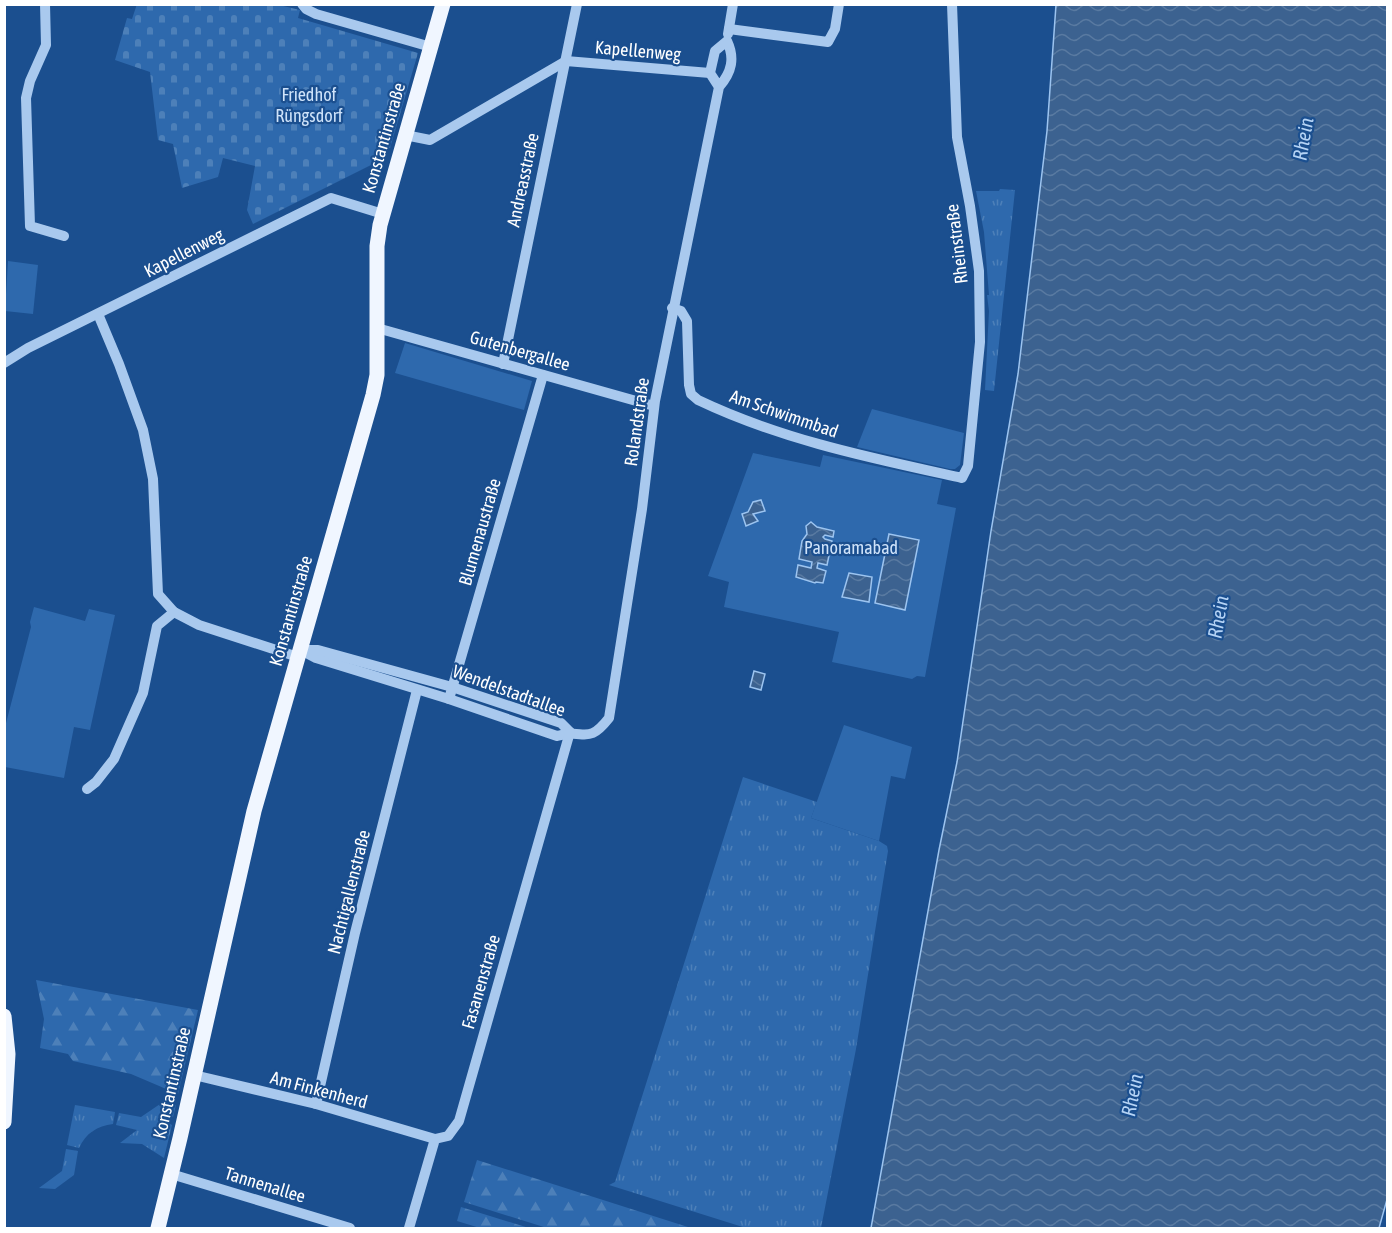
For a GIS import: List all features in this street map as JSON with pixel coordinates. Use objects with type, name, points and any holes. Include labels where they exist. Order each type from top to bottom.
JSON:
[{"type":"main road","name":"Konstantinstraße","points":[[158,1228],[254,811],[374,395],[377,375],[377,246],[382,214],[443,4]]},
{"type":"main road","points":[[4,1016],[8,1054],[4,1122]]},
{"type":"street","points":[[45,4],[46,45],[30,81],[25,110],[30,226],[64,236]]},
{"type":"street","points":[[302,4],[316,14],[431,47]]},
{"type":"street","name":"Andreasstraße","points":[[503,364],[577,4]]},
{"type":"street","name":"Rolandstraße","points":[[570,732],[588,736],[598,732],[609,718],[642,509],[654,406],[672,308],[719,87],[729,76],[732,52],[728,35],[733,4]]},
{"type":"street","points":[[728,35],[828,42],[835,29],[839,4]]},
{"type":"street","name":"Rheinstraße","points":[[952,4],[957,137],[972,217],[980,313],[980,342],[968,466],[962,478]]},
{"type":"street","name":"Rolandstraße","points":[[710,73],[715,51],[728,35]]},
{"type":"street","points":[[405,135],[430,140],[566,61]]},
{"type":"street","name":"Kapellenweg","points":[[566,61],[710,73]]},
{"type":"street","points":[[710,73],[719,87]]},
{"type":"street","name":"Kapellenweg","points":[[4,363],[28,348],[147,290],[188,267],[331,198],[382,214]]},
{"type":"street","name":"Am Schwimmbad","points":[[672,308],[681,311],[687,321],[689,385],[691,394],[698,400],[764,428],[816,445],[962,478]]},
{"type":"street","points":[[98,314],[143,430],[153,479],[158,594],[174,612],[199,625],[299,653]]},
{"type":"street","name":"Gutenbergallee","points":[[377,328],[654,406]]},
{"type":"street","name":"Blumenaustraße","points":[[449,699],[543,375]]},
{"type":"street","points":[[87,789],[96,783],[114,759],[143,693],[157,626],[174,612]]},
{"type":"street","name":"Wendelstadtallee","points":[[318,650],[452,687],[561,723],[570,732],[557,736],[449,699],[299,653],[318,650]]},
{"type":"street","name":"Nachtigallenstraße","points":[[316,1104],[355,933],[417,690]]},
{"type":"street","name":"Fasanenstraße","points":[[435,1139],[448,1136],[459,1121],[570,732]]},
{"type":"street","name":"Am Finkenherd","points":[[194,1075],[316,1104],[435,1139]]},
{"type":"street","points":[[409,1228],[435,1139]]},
{"type":"street","name":"Tannenallee","points":[[171,1174],[347,1228]]},
{"type":"green space","name":"Friedhof Rüngsdorf","points":[[137,4],[279,5],[300,10],[298,18],[418,53],[390,148],[383,151],[385,158],[253,224],[247,210],[255,166],[223,158],[218,177],[182,188],[173,144],[158,140],[150,72],[115,60],[127,18],[132,19]]},
{"type":"green space","points":[[1000,189],[1015,190],[994,391],[985,390],[989,311],[987,295],[989,295],[984,232],[976,191],[999,191]]},
{"type":"green space","points":[[8,261],[38,265],[33,314],[5,311]]},
{"type":"green space","points":[[405,343],[532,381],[524,410],[395,373]]},
{"type":"green space","points":[[872,409],[964,433],[960,465],[955,469],[950,469],[857,447]]},
{"type":"green space","name":"Panoramabad","points":[[753,453],[820,467],[823,455],[942,480],[937,504],[956,508],[925,677],[917,676],[912,679],[832,662],[839,632],[724,607],[729,582],[708,576]]},
{"type":"green space","points":[[34,607],[85,621],[89,609],[115,615],[90,730],[74,727],[64,778],[5,767],[5,727]]},
{"type":"green space","points":[[844,725],[912,747],[905,779],[891,776],[879,841],[811,818]]},
{"type":"green space","points":[[743,777],[817,802],[811,818],[879,841],[887,846],[888,851],[856,1049],[821,1228],[746,1228],[609,1185],[615,1182]]},
{"type":"green space","points":[[36,980],[198,1010],[178,1094],[131,1074],[73,1061],[68,1054],[40,1048],[44,1019]]},
{"type":"green space","points":[[163,1102],[176,1105],[173,1117],[171,1117],[170,1124],[172,1125],[164,1158],[142,1144],[120,1143],[137,1130],[116,1125],[119,1113],[141,1117]]},
{"type":"green space","points":[[75,1105],[115,1112],[113,1124],[93,1131],[79,1148],[67,1145]]},
{"type":"green space","points":[[66,1149],[78,1151],[74,1175],[55,1189],[39,1188],[62,1171]]},
{"type":"green space","points":[[477,1160],[691,1228],[547,1228],[464,1202]]},
{"type":"green space","points":[[461,1207],[529,1228],[480,1228],[457,1221]]},
{"type":"water","name":"Rhein","points":[[1056,5],[1387,5],[1388,1196],[1379,1228],[871,1228],[957,762],[991,531],[1018,374],[1047,131]]},
{"type":"water","points":[[761,500],[765,511],[753,514],[758,521],[746,526],[742,514],[748,512],[753,502]]},
{"type":"water","points":[[811,522],[817,527],[834,531],[833,537],[825,535],[823,537],[832,541],[827,565],[818,563],[817,568],[826,571],[823,583],[796,577],[798,565],[811,568],[812,562],[799,559],[802,541],[807,534],[806,526]]},
{"type":"water","points":[[889,534],[919,540],[905,610],[875,603]]},
{"type":"water","points":[[849,573],[872,577],[869,602],[842,597]]},
{"type":"water","points":[[754,671],[765,674],[761,690],[750,687]]}]
